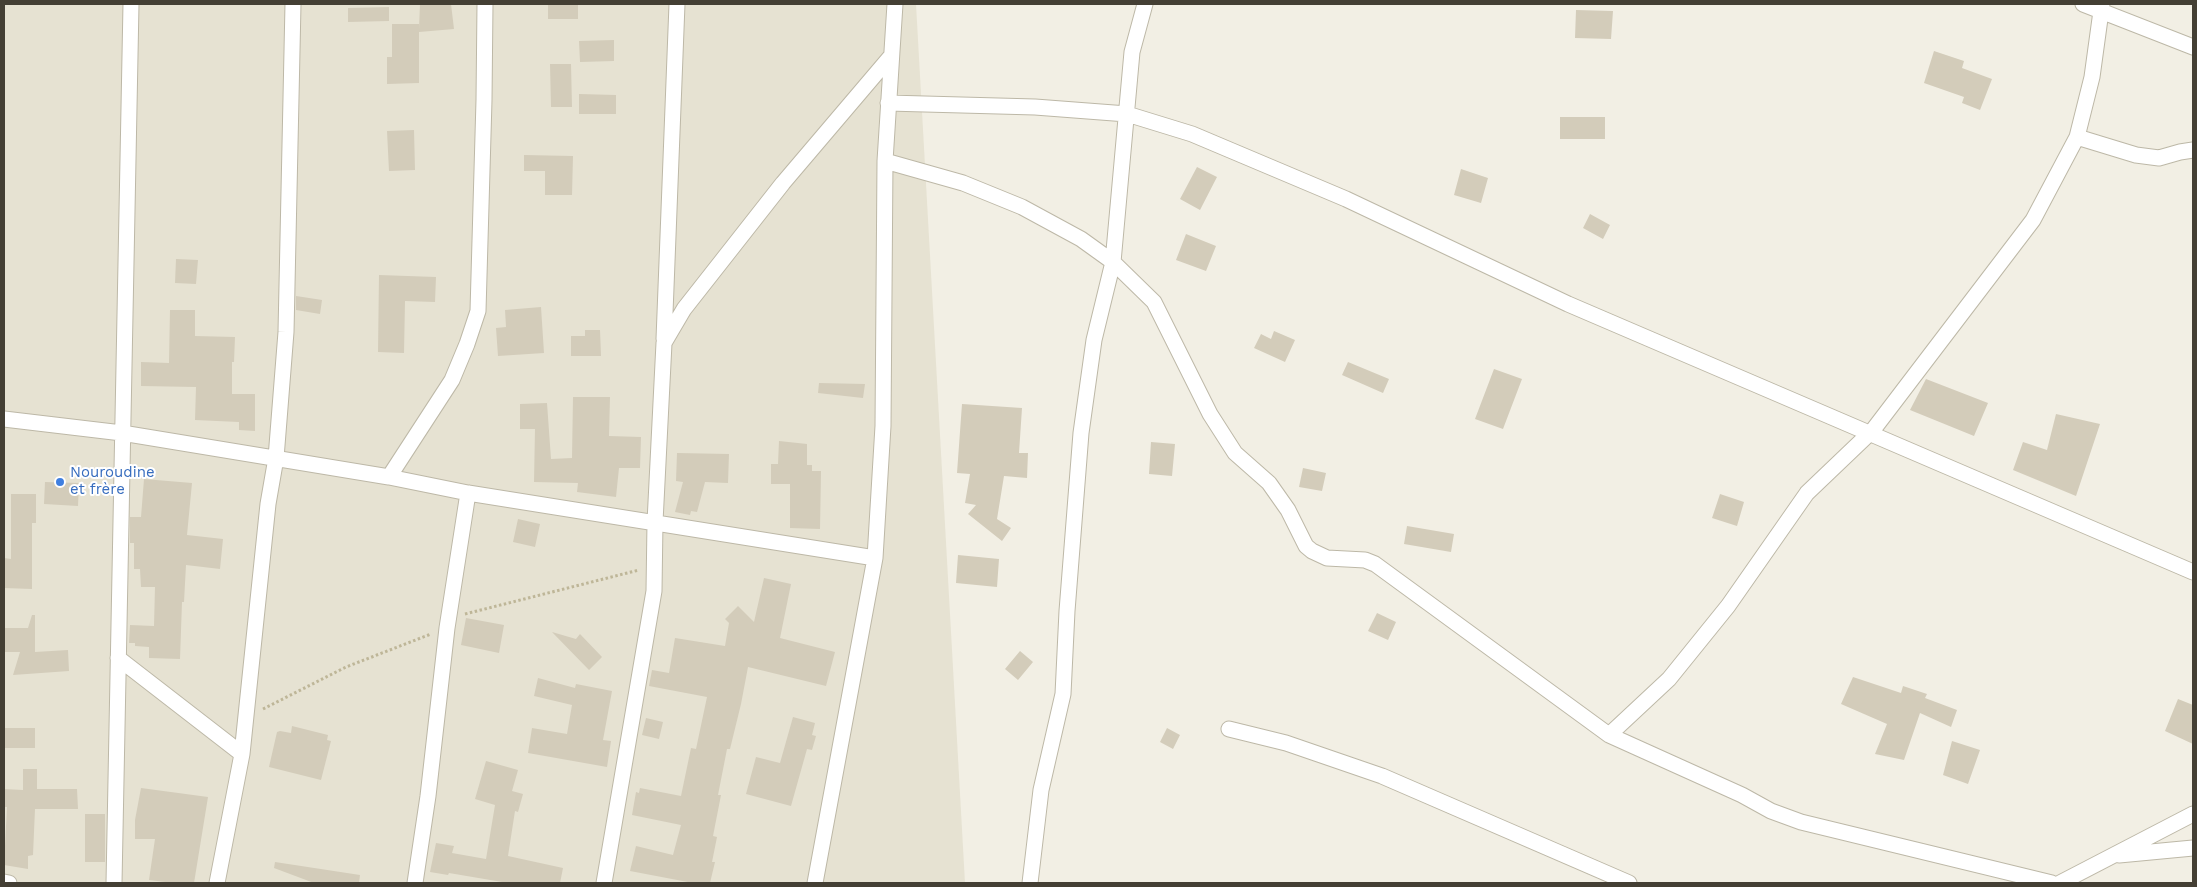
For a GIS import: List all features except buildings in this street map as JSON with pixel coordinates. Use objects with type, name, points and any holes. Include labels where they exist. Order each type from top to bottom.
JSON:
[{"type":"street","points":[[114,883],[131,4]]},
{"type":"street","points":[[217,883],[242,754],[268,504],[276,458],[286,332],[293,4]]},
{"type":"street","points":[[389,477],[452,380],[478,311],[485,4]]},
{"type":"street","points":[[604,883],[654,591],[655,522],[678,4]]},
{"type":"street","points":[[814,883],[875,558],[883,426],[885,161],[895,4]]},
{"type":"street","points":[[1030,883],[1041,790],[1062,694],[1082,433],[1094,340],[1113,262],[1132,52],[1145,4]]},
{"type":"street","points":[[2083,4],[2101,8],[2193,47]]},
{"type":"street","points":[[1609,735],[1669,679],[1728,606],[1807,493],[1868,434],[2033,220],[2077,137],[2092,77],[2101,8]]},
{"type":"street","points":[[664,342],[684,309],[777,190],[891,56]]},
{"type":"street","points":[[888,103],[1035,107],[1127,114],[1192,134],[1346,199],[1568,304],[2193,572]]},
{"type":"street","points":[[2077,137],[2136,155],[2159,158],[2193,150]]},
{"type":"street","points":[[885,161],[963,183],[1022,207],[1081,239],[1113,262],[1154,302],[1210,414],[1235,452],[1270,483],[1288,510],[1306,546],[1327,558],[1365,560],[1375,564],[1609,735],[1742,795],[1771,811],[1801,822],[2052,883]]},
{"type":"street","points":[[4,419],[122,433],[389,477],[468,493],[875,558]]},
{"type":"street","points":[[415,883],[428,796],[447,628],[468,493]]},
{"type":"street","points":[[118,658],[242,754]]},
{"type":"street","points":[[1228,729],[1286,743],[1382,776],[1629,883]]},
{"type":"street","points":[[2060,883],[2193,814]]},
{"type":"street","points":[[2110,856],[2193,848]]},
{"type":"street","points":[[4,882],[9,883]]},
{"type":"shaded area","points":[[4,4],[916,4],[965,883],[4,883]]},
{"type":"place","name":"Nouroudine et frère","points":[[60,482]]}]
